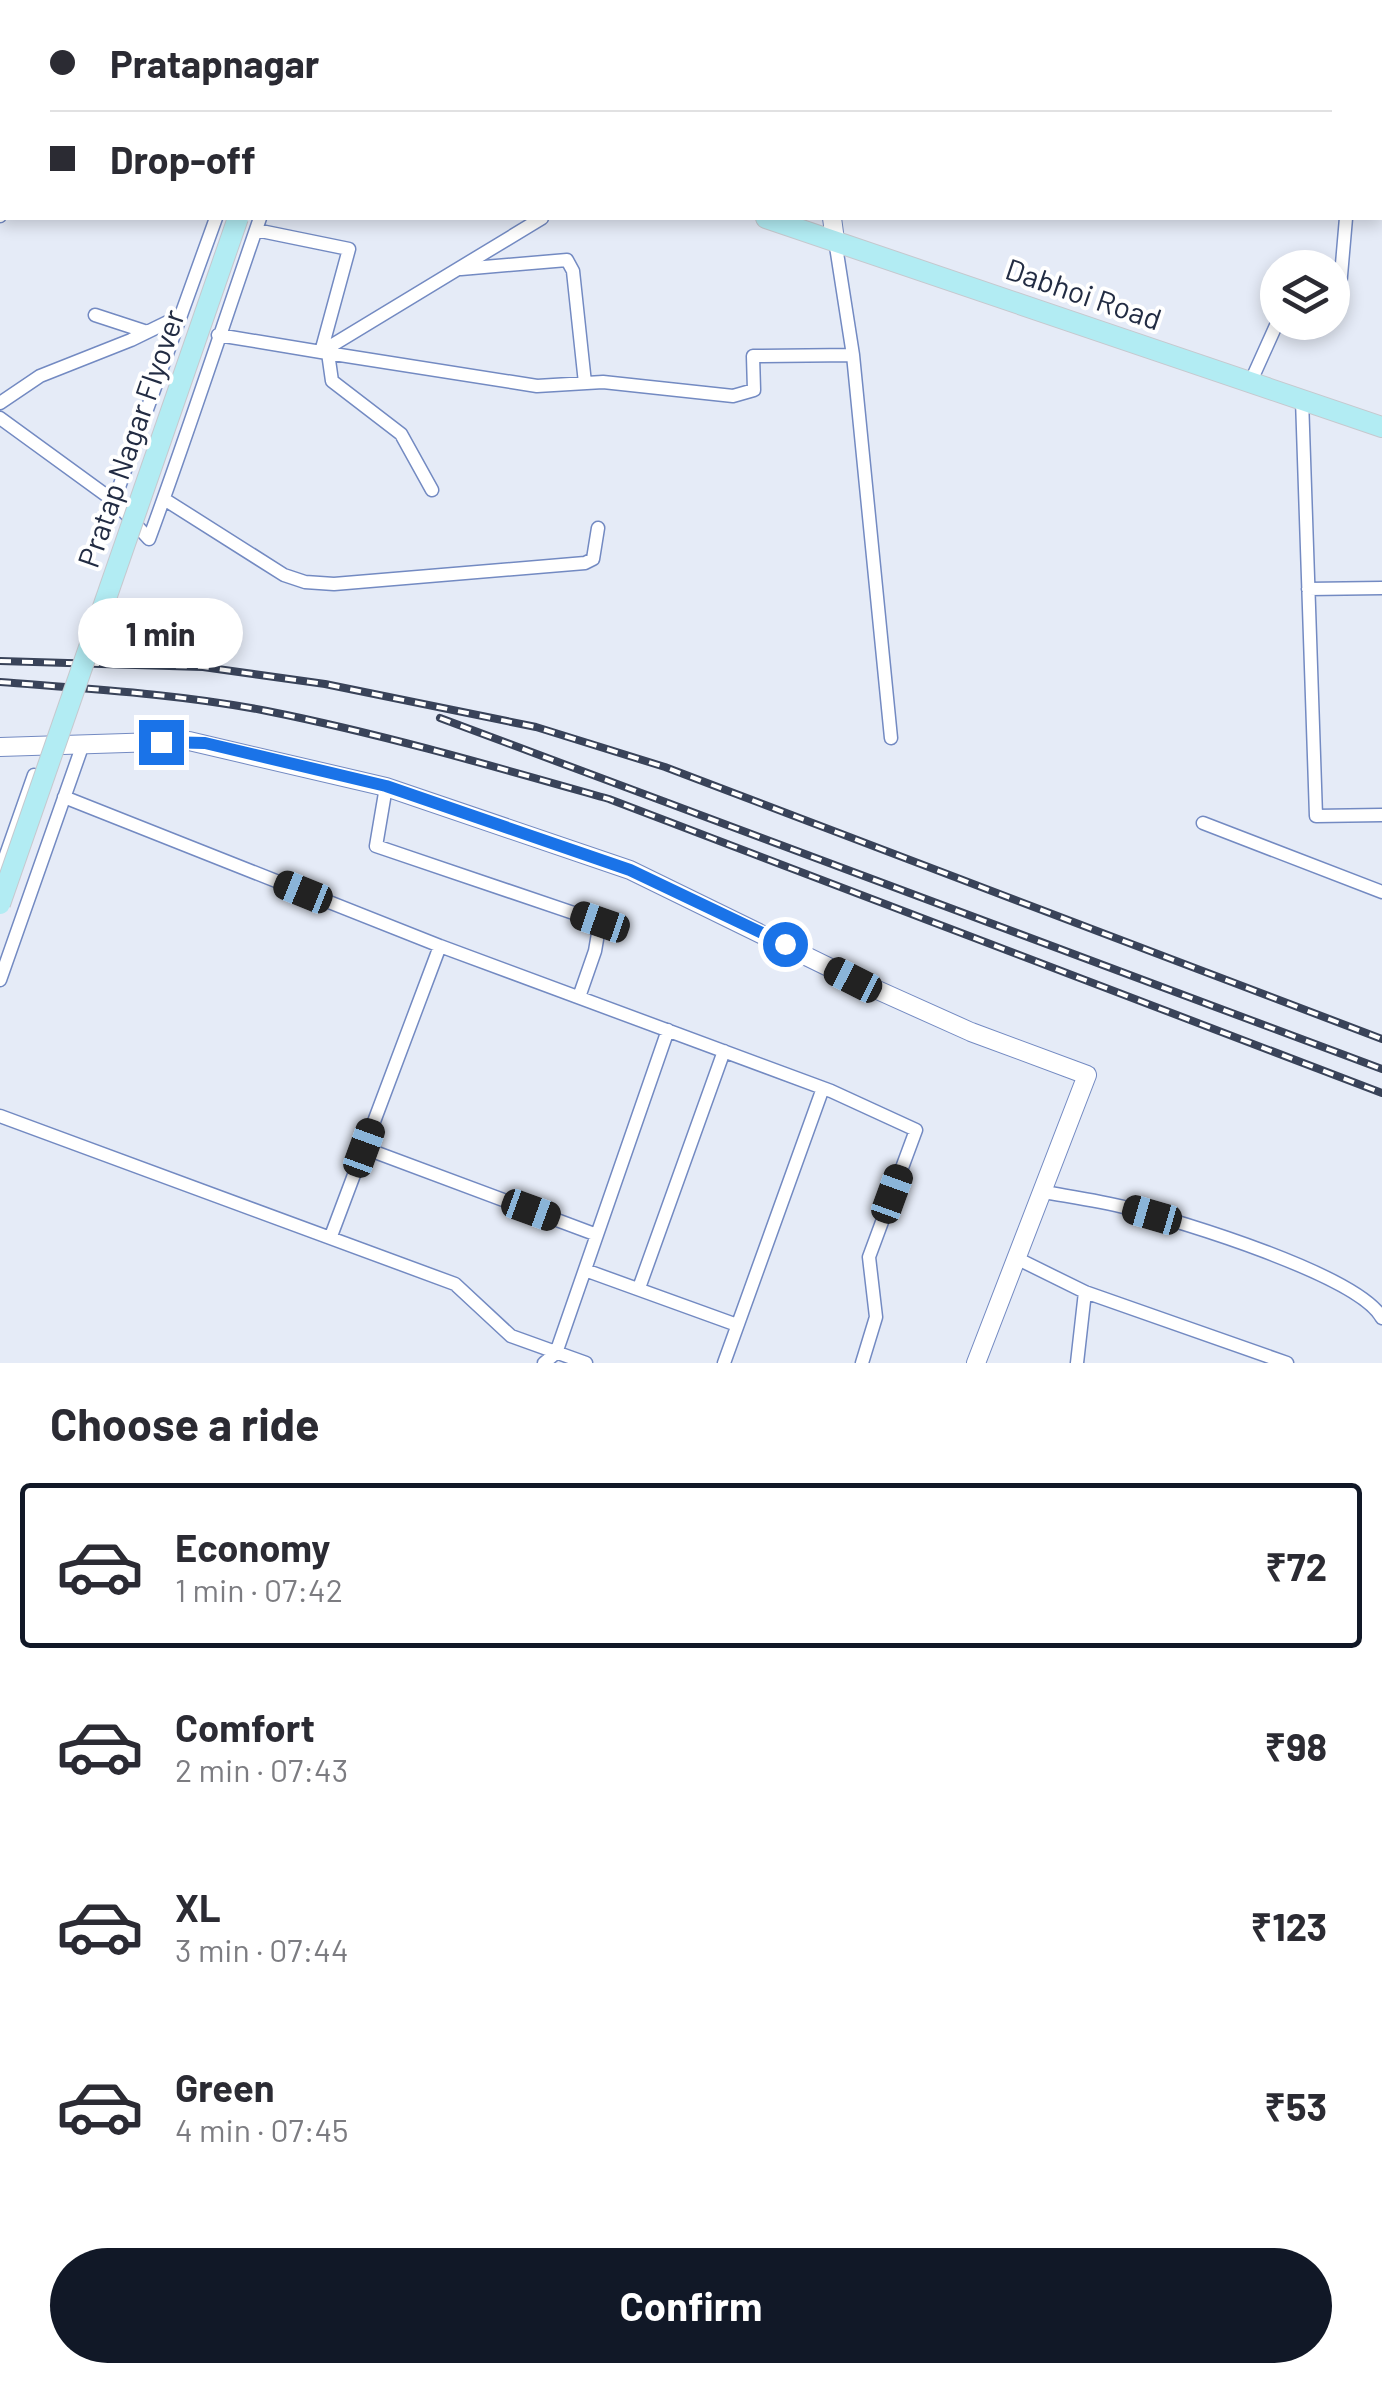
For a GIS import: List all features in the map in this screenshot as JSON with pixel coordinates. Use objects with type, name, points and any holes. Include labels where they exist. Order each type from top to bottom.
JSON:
[{"type":"main road","name":"Dabhoi Road","points":[[772,220],[1382,427]]},
{"type":"main road","name":"Pratap Nagar Flyover","points":[[0,904],[251,222]]},
{"type":"street","points":[[114,501],[215,220]]},
{"type":"street","points":[[324,353],[539,220]]},
{"type":"street","points":[[832,220],[854,355],[891,738]]},
{"type":"street","points":[[1343,250],[1346,220]]},
{"type":"street","points":[[0,418],[114,501],[149,539],[218,336],[251,222],[348,249],[324,353],[332,381],[401,434],[432,490]]},
{"type":"street","points":[[456,270],[567,260],[574,271],[585,383]]},
{"type":"street","points":[[95,314],[147,332]]},
{"type":"street","points":[[0,403],[40,376],[178,318]]},
{"type":"street","points":[[218,336],[537,386],[603,382],[732,396],[754,390],[752,356],[854,355]]},
{"type":"street","points":[[1251,382],[1269,340]]},
{"type":"street","points":[[1302,399],[1316,816],[1382,815]]},
{"type":"street","points":[[164,499],[284,575],[305,582],[334,584],[585,563],[594,559],[598,528]]},
{"type":"street","points":[[1308,589],[1382,588]]},
{"type":"street","points":[[0,747],[189,740],[386,786],[630,870],[853,980],[971,1032],[1086,1075],[976,1363]]},
{"type":"street","points":[[0,980],[83,744]]},
{"type":"street","points":[[0,872],[4,847],[44,746]]},
{"type":"street","points":[[386,786],[376,846],[600,922],[595,951],[579,997]]},
{"type":"street","points":[[64,797],[440,946],[823,1088],[916,1130],[869,1258],[876,1317],[862,1363]]},
{"type":"street","points":[[1203,822],[1382,892]]},
{"type":"street","points":[[331,1236],[440,946]]},
{"type":"street","points":[[544,1363],[554,1358],[668,1030]]},
{"type":"street","points":[[639,1288],[724,1051]]},
{"type":"street","points":[[724,1363],[823,1088]]},
{"type":"street","points":[[0,1116],[455,1284],[511,1336],[554,1358],[586,1363]]},
{"type":"street","points":[[364,1148],[598,1235]]},
{"type":"street","points":[[1044,1192],[1126,1207],[1205,1231],[1324,1277],[1376,1308],[1382,1318]]},
{"type":"street","points":[[1018,1259],[1085,1292],[1287,1363]]},
{"type":"street","points":[[585,1270],[737,1325]]},
{"type":"street","points":[[1077,1363],[1085,1292]]},
{"type":"railway","points":[[0,661],[203,667],[325,684],[536,727],[665,767],[1382,1039]]},
{"type":"railway","points":[[0,682],[168,696],[267,711],[396,741],[609,799],[1382,1093]]},
{"type":"railway","points":[[440,718],[1382,1069]]},
{"type":"route","points":[[161,742],[205,743],[386,786],[630,870],[785,944]]}]
